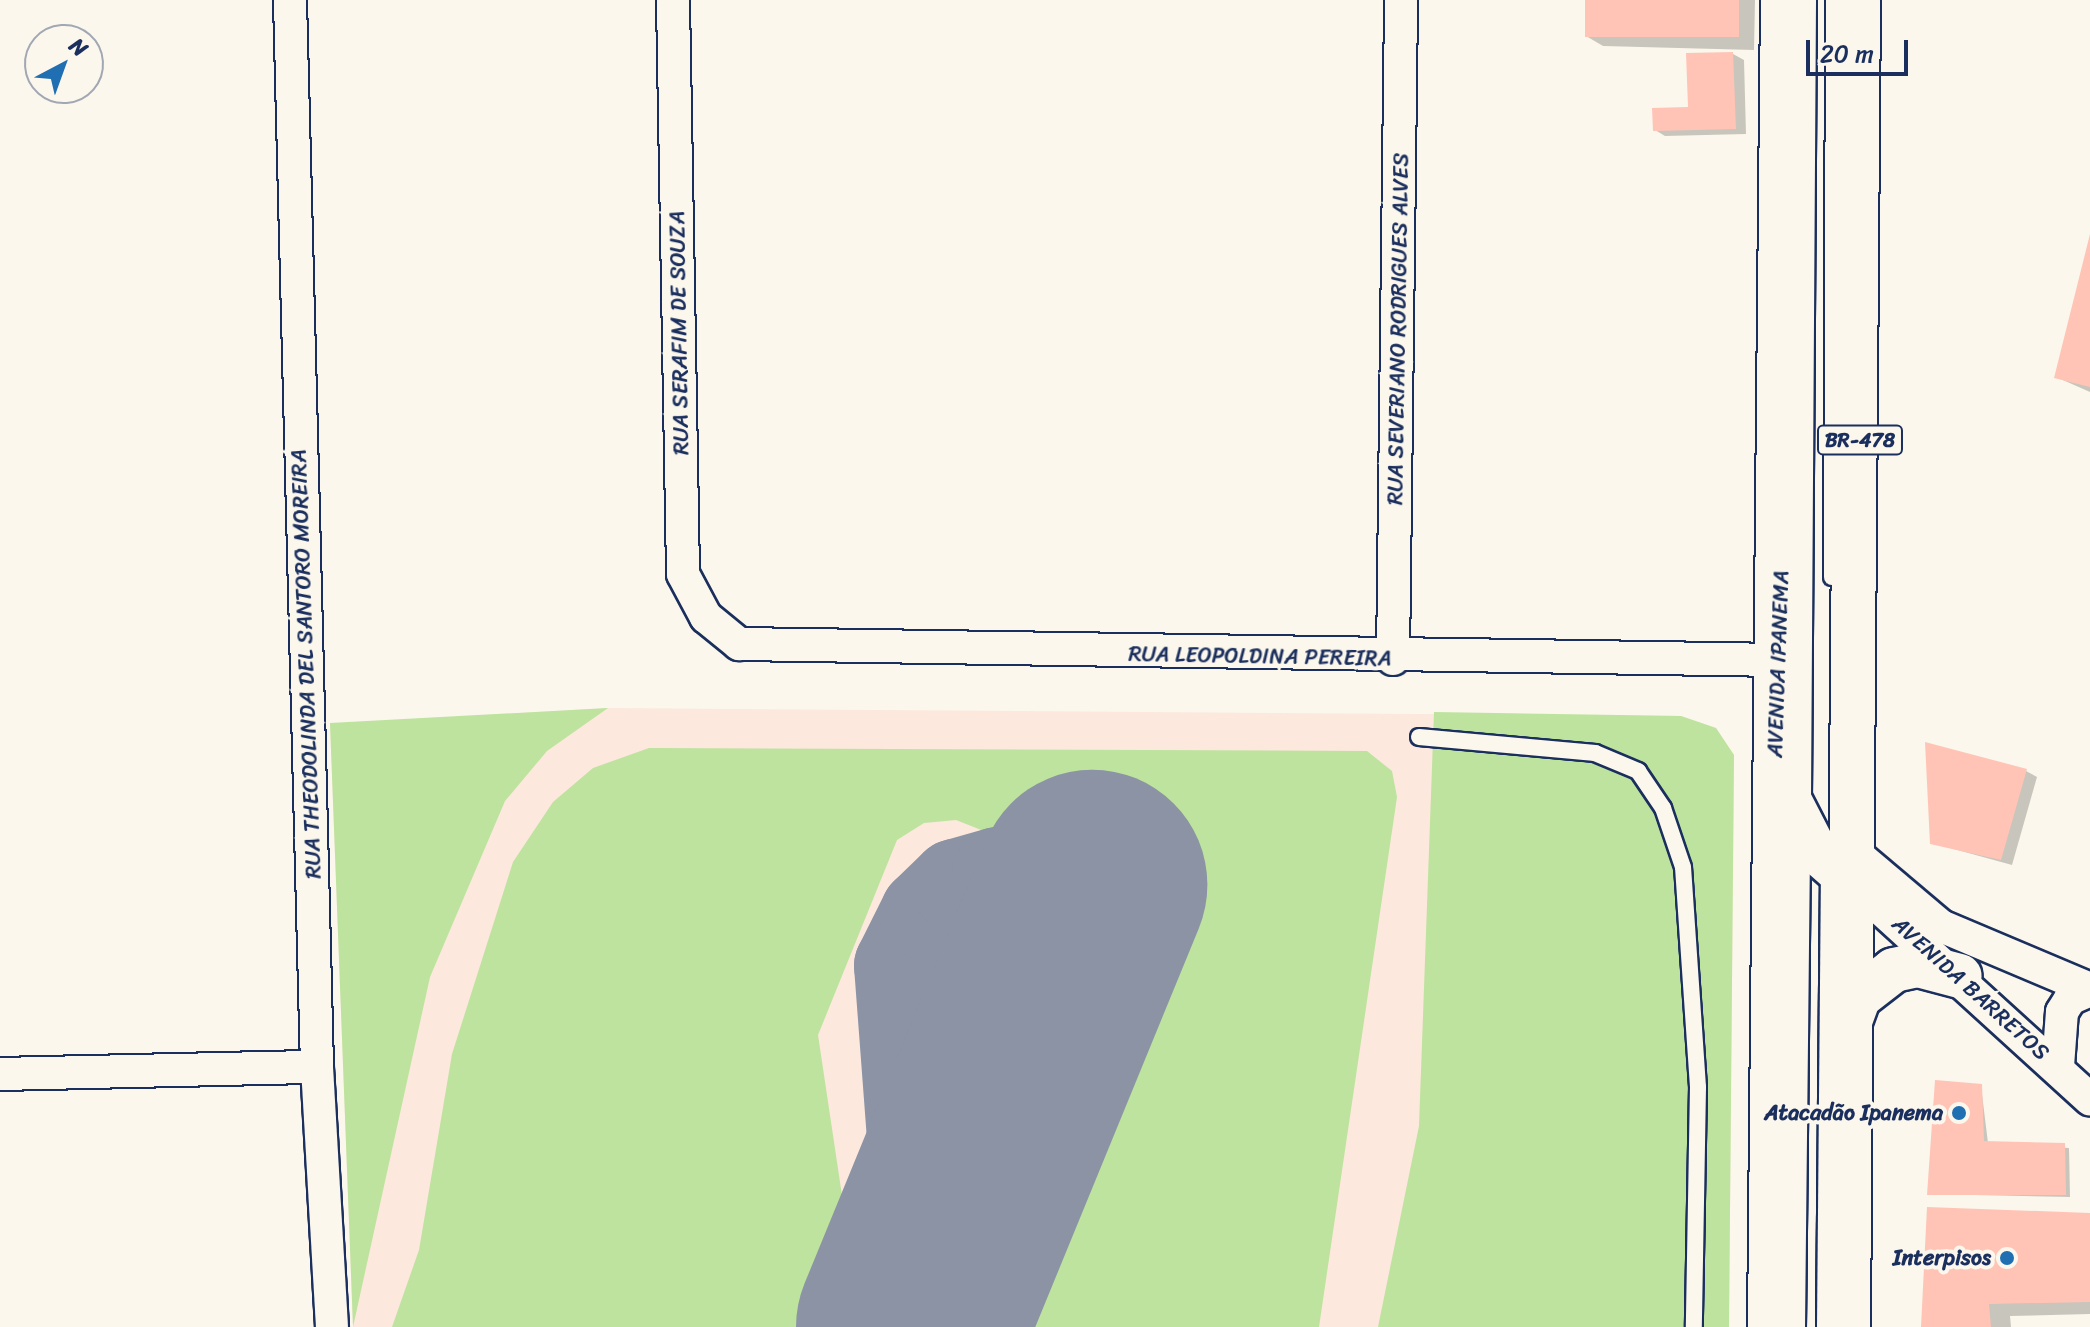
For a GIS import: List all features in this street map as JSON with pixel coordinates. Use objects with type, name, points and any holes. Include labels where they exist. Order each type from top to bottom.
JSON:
[{"type":"main road","name":"AVENIDA IPANEMA","points":[[1770,1327],[1775,770],[1781,660],[1783,0]]},
{"type":"main road","name":"BR-478","points":[[1848,1327],[1849,1024],[1832,852],[1859,560],[1858,0]]},
{"type":"main road","points":[[1775,770],[1832,852]]},
{"type":"main road","points":[[1849,1024],[1859,997],[1894,970],[1918,965],[1960,976]]},
{"type":"street","name":"RUA THEODOLINDA DEL SANTORO MOREIRA","points":[[290,0],[317,1067],[332,1327]]},
{"type":"street","name":"RUA SERAFIM DE SOUZA","points":[[673,0],[683,574],[706,617],[739,644]]},
{"type":"street","name":"RUA SEVERIANO RODRIGUES ALVES","points":[[1393,659],[1401,0]]},
{"type":"street","name":"RUA LEOPOLDINA PEREIRA","points":[[739,644],[1393,659],[1781,660]]},
{"type":"street","points":[[1832,852],[1941,926],[2090,990]]},
{"type":"street","name":"AVENIDA BARRETOS","points":[[1832,852],[2090,1099]]},
{"type":"street","points":[[2058,1066],[2062,1012],[2070,999],[2090,990]]},
{"type":"street","points":[[0,1074],[317,1067]]},
{"type":"lane","points":[[1808,0],[1832,852],[1825,1327]]},
{"type":"lane","points":[[1832,590],[1834,0]]},
{"type":"lane","points":[[1419,737],[1595,753],[1638,771],[1663,808],[1683,867],[1698,1087],[1694,1327]]},
{"type":"lane","points":[[1797,1327],[1832,852]]},
{"type":"shaded area","points":[[608,708],[1681,716],[1716,728],[1734,755],[1729,1327],[353,1327],[330,724]]},
{"type":"green space","points":[[608,708],[547,751],[505,801],[430,977],[353,1327],[330,723]]},
{"type":"green space","points":[[1434,712],[1681,716],[1716,728],[1734,755],[1729,1327],[1378,1327],[1419,1126]]},
{"type":"green space","points":[[649,748],[1367,751],[1392,771],[1397,797],[1319,1327],[973,1327],[1149,896],[956,820],[924,823],[897,840],[818,1035],[850,1249],[818,1327],[392,1327],[419,1250],[452,1054],[513,862],[553,802],[593,768]]},
{"type":"building","points":[[1585,0],[1739,0],[1739,37],[1585,37]]},
{"type":"building","points":[[1733,52],[1736,129],[1653,131],[1652,108],[1688,107],[1686,53]]},
{"type":"building","points":[[2090,234],[2090,387],[2054,378]]},
{"type":"building","points":[[1925,742],[2027,769],[2001,860],[1930,844]]},
{"type":"building","name":"Atacadão Ipanema","points":[[1935,1080],[1982,1084],[1984,1141],[2065,1143],[2066,1195],[1927,1195]]},
{"type":"building","name":"Interpisos","points":[[1927,1207],[2090,1213],[2090,1302],[1989,1304],[1991,1327],[1921,1327]]},
{"type":"taxiway","points":[[911,1327],[920,1231],[900,966],[926,914],[956,885],[998,873],[1048,884],[1082,911],[1091,958],[1077,1023],[973,1175]]},
{"type":"runway","points":[[911,1327],[1092,885]]},
{"type":"place","name":"Atacadão Ipanema","points":[[1959,1113]]},
{"type":"place","name":"Interpisos","points":[[2007,1258]]}]
